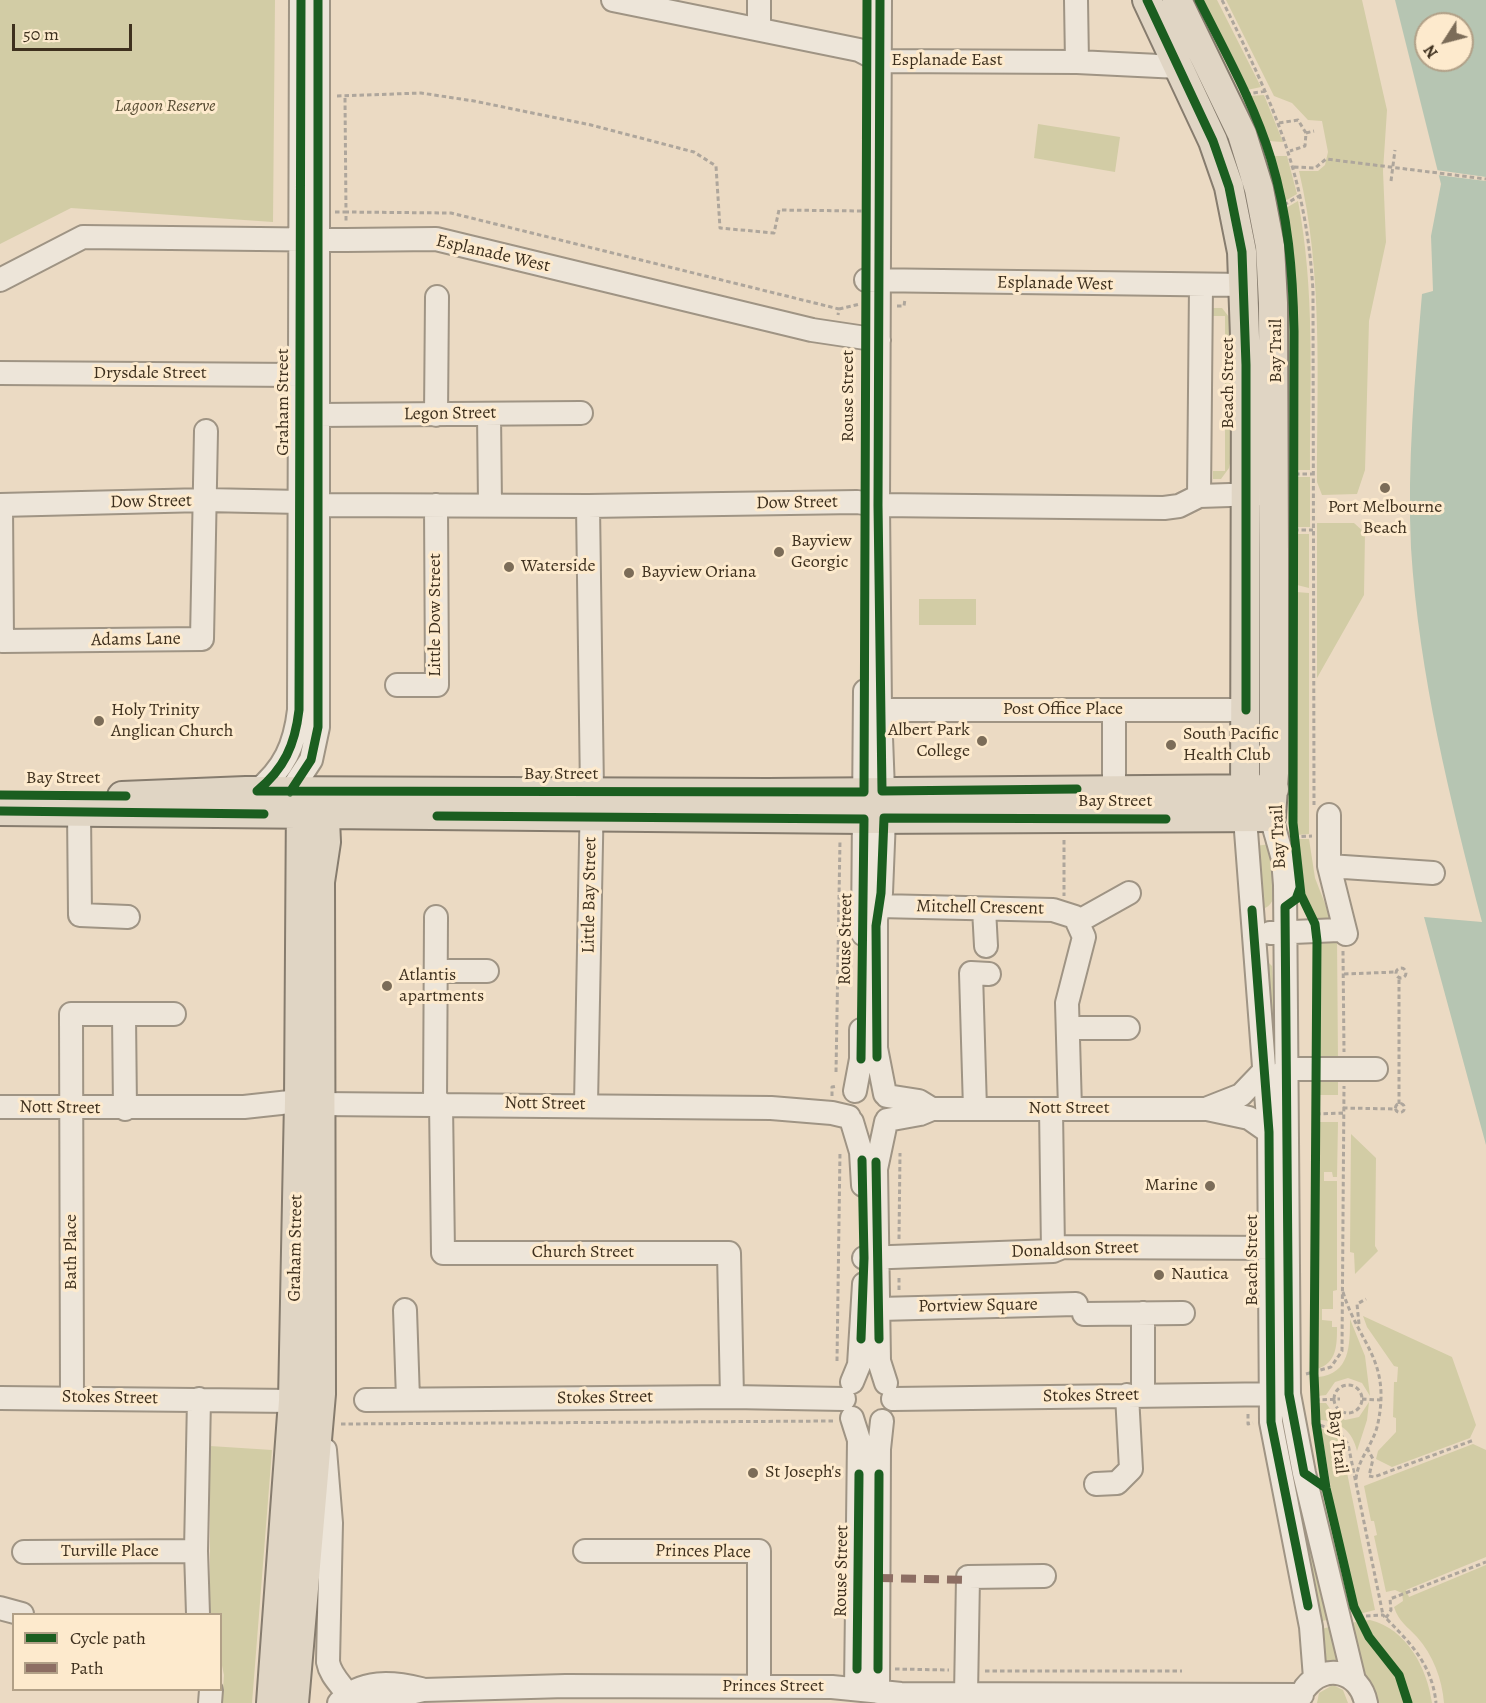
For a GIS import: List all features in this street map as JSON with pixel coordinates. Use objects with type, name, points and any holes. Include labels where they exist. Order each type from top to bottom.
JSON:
[{"type":"main road","name":"Beach Street","points":[[1147,0],[1214,141],[1229,187],[1238,226],[1271,491],[1246,710],[1246,790],[1270,819]]},
{"type":"main road","name":"Beach Street","points":[[1177,0],[1237,93],[1270,246],[1273,303],[1271,491],[1274,789],[1270,819]]},
{"type":"main road","name":"Bay Street","points":[[0,811],[79,811],[308,801],[874,805],[1114,789],[1274,789]]},
{"type":"main road","name":"Bay Street","points":[[0,795],[126,796],[261,802]]},
{"type":"main road","name":"Graham Street","points":[[271,1703],[285,1662],[321,1395],[310,1102],[308,801]]},
{"type":"main road","name":"Bay Street","points":[[874,805],[1064,818],[1270,819]]},
{"type":"main road","name":"Graham Street","points":[[294,1703],[285,1662],[293,1401],[310,1102]]},
{"type":"street","name":"Graham Street","points":[[301,0],[309,240],[318,415],[309,503]]},
{"type":"street","name":"Graham Street","points":[[308,801],[318,727],[309,704],[309,503],[300,375],[318,93],[318,0]]},
{"type":"street","name":"Esplanade East","points":[[614,0],[859,50],[874,58],[1077,62],[1179,67]]},
{"type":"street","points":[[759,0],[759,29]]},
{"type":"street","name":"Rouse Street","points":[[867,0],[874,58],[872,504],[874,805],[879,906],[876,926],[876,1048],[886,1095]]},
{"type":"street","name":"Rouse Street","points":[[873,281],[866,211],[874,58],[880,0]]},
{"type":"street","points":[[1076,0],[1077,62]]},
{"type":"street","name":"Esplanade West","points":[[0,280],[26,264],[83,237],[436,239],[838,335],[872,339]]},
{"type":"street","name":"Esplanade West","points":[[873,281],[1245,285]]},
{"type":"street","points":[[1199,496],[1201,286]]},
{"type":"street","points":[[436,415],[437,297]]},
{"type":"street","name":"Drysdale Street","points":[[0,373],[300,375]]},
{"type":"street","name":"Legon Street","points":[[318,415],[581,413]]},
{"type":"street","points":[[489,414],[490,505]]},
{"type":"street","points":[[206,431],[206,500]]},
{"type":"street","name":"Dow Street","points":[[0,505],[206,500],[436,505],[872,504],[1164,508],[1179,506],[1199,496],[1271,491]]},
{"type":"street","name":"Adams Lane","points":[[0,505],[2,641],[202,639],[206,500]]},
{"type":"street","name":"Rouse Street","points":[[853,1093],[861,1051],[880,710],[872,504]]},
{"type":"street","name":"Little Dow Street","points":[[397,685],[437,685],[436,505]]},
{"type":"street","name":"Little Bay Street","points":[[586,1104],[592,803],[588,506]]},
{"type":"street","name":"Graham Street","points":[[261,802],[288,756],[309,704]]},
{"type":"street","name":"Post Office Place","points":[[880,710],[1246,710]]},
{"type":"street","points":[[1114,710],[1114,818]]},
{"type":"street","points":[[79,811],[70,915],[128,917]]},
{"type":"street","points":[[1254,934],[1342,932],[1321,814]]},
{"type":"street","name":"Beach Street","points":[[1270,819],[1283,859],[1285,932],[1275,1081],[1269,1132],[1278,1248]]},
{"type":"street","name":"Beach Street","points":[[1270,819],[1254,934],[1275,1081],[1282,1388],[1354,1680],[1364,1694],[1366,1703]]},
{"type":"street","points":[[1329,866],[1433,873]]},
{"type":"street","points":[[1053,1251],[1068,999],[1084,940],[1071,917],[1129,893]]},
{"type":"street","name":"Mitchell Crescent","points":[[879,906],[1053,910],[1071,917]]},
{"type":"street","points":[[984,909],[986,945]]},
{"type":"street","points":[[436,917],[438,1103]]},
{"type":"street","points":[[436,971],[487,971]]},
{"type":"street","points":[[975,1109],[971,973],[989,974]]},
{"type":"street","name":"Bath Place","points":[[72,1397],[71,1014],[124,1015]]},
{"type":"street","points":[[125,1109],[124,1015],[174,1014]]},
{"type":"street","points":[[1068,1028],[1128,1028]]},
{"type":"street","points":[[1275,1081],[1344,1068],[1376,1069]]},
{"type":"street","name":"Nott Street","points":[[1207,1108],[1275,1081]]},
{"type":"street","points":[[871,1086],[886,1095],[890,1110],[886,1121],[878,1128],[869,1130],[859,1128],[850,1120],[847,1107],[853,1093],[871,1086]]},
{"type":"street","name":"Nott Street","points":[[771,1107],[832,1102],[853,1093]]},
{"type":"street","name":"Nott Street","points":[[886,1095],[919,1101],[932,1108],[1207,1108],[1249,1118],[1269,1132]]},
{"type":"street","name":"Nott Street","points":[[0,1107],[125,1109],[244,1107],[310,1102],[586,1104],[771,1107],[838,1114],[850,1120]]},
{"type":"street","name":"Church Street","points":[[438,1103],[443,1253],[729,1253],[732,1397]]},
{"type":"street","name":"Nott Street","points":[[886,1121],[920,1114],[932,1108]]},
{"type":"street","name":"Rouse Street","points":[[850,1120],[862,1160],[871,1258],[879,1309],[879,1361],[890,1391]]},
{"type":"street","name":"Rouse Street","points":[[867,1691],[859,1440],[844,1401],[871,1258],[876,1162],[886,1121]]},
{"type":"street","name":"Donaldson Street","points":[[871,1258],[1053,1251],[1063,1247],[1278,1248]]},
{"type":"street","name":"Portview Square","points":[[879,1309],[1080,1309],[1183,1313]]},
{"type":"street","points":[[405,1310],[408,1400]]},
{"type":"street","points":[[1096,1484],[1117,1483],[1131,1468],[1143,1313]]},
{"type":"street","points":[[873,1376],[890,1391],[892,1407],[882,1421],[867,1425],[844,1401],[858,1378],[873,1376]]},
{"type":"street","name":"Beach Street","points":[[1282,1388],[1272,1432],[1315,1650],[1306,1692]]},
{"type":"street","name":"Stokes Street","points":[[890,1391],[1135,1395],[1282,1388]]},
{"type":"street","name":"Graham Street","points":[[321,1395],[331,1523],[328,1662],[333,1677],[352,1701]]},
{"type":"street","name":"Stokes Street","points":[[366,1400],[732,1397],[844,1401]]},
{"type":"street","name":"Stokes Street","points":[[0,1398],[293,1401]]},
{"type":"street","points":[[198,1613],[196,1551],[199,1399]]},
{"type":"street","name":"Rouse Street","points":[[867,1691],[878,1669],[879,1457],[882,1421]]},
{"type":"street","name":"Turville Place","points":[[24,1552],[196,1551]]},
{"type":"street","name":"Princes Place","points":[[585,1551],[759,1551],[759,1686]]},
{"type":"street","points":[[966,1695],[968,1577],[1044,1576]]},
{"type":"street","points":[[0,1608],[18,1613]]},
{"type":"street","name":"Princes Street","points":[[352,1701],[381,1683],[423,1696],[705,1695],[759,1686],[966,1695],[1306,1692],[1333,1672],[1354,1680]]},
{"type":"path","points":[[1221,0],[1267,91],[1279,123],[1294,167],[1308,235],[1313,291],[1321,814]]},
{"type":"path","points":[[1237,93],[1267,91]]},
{"type":"path","points":[[318,93],[345,98],[421,93],[591,125],[694,152],[716,166],[720,228],[774,233],[779,210],[866,211]]},
{"type":"path","points":[[345,98],[346,212],[451,213],[839,309],[838,335]]},
{"type":"path","points":[[1279,123],[1298,120],[1306,133],[1305,146],[1289,151]]},
{"type":"path","points":[[1306,133],[1314,130]]},
{"type":"path","points":[[1391,181],[1395,150]]},
{"type":"path","points":[[1294,167],[1315,168],[1326,159],[1486,179]]},
{"type":"path","points":[[1285,217],[1282,201],[1301,195]]},
{"type":"path","points":[[1271,491],[1294,462]]},
{"type":"path","points":[[1293,521],[1293,542]]},
{"type":"path","points":[[1064,818],[1071,917]]},
{"type":"path","points":[[1294,842],[1314,836],[1314,845]]},
{"type":"path","points":[[1315,1387],[1342,1350],[1344,974],[1342,932]]},
{"type":"path","points":[[1344,974],[1396,972],[1401,968],[1405,970],[1404,976],[1400,977]]},
{"type":"path","points":[[1396,972],[1400,977],[1399,1104],[1396,1109]]},
{"type":"path","points":[[1316,1103],[1316,1126]]},
{"type":"path","points":[[1343,1108],[1396,1109],[1399,1113],[1405,1111],[1404,1105],[1399,1104]]},
{"type":"path","points":[[1316,1114],[1343,1113]]},
{"type":"path","points":[[1341,1285],[1375,1358],[1380,1400],[1378,1424],[1358,1464],[1355,1484],[1385,1616],[1407,1637],[1421,1655],[1432,1679],[1436,1703]]},
{"type":"path","points":[[1359,1325],[1357,1304],[1366,1299]]},
{"type":"path","points":[[844,1401],[837,1361],[844,1401]]},
{"type":"path","points":[[1348,1384],[1357,1387],[1362,1399],[1356,1410],[1348,1413],[1336,1407],[1334,1399],[1336,1390],[1348,1384]]},
{"type":"path","points":[[1282,1388],[1315,1387],[1334,1399],[1340,1399]]},
{"type":"path","points":[[1362,1399],[1380,1400]]},
{"type":"path","points":[[341,1435],[341,1424],[844,1401]]},
{"type":"path","points":[[1367,1448],[1373,1459],[1369,1476],[1374,1478],[1474,1440]]},
{"type":"path","points":[[1363,1627],[1361,1616],[1385,1616],[1391,1610],[1390,1599],[1486,1562]]},
{"type":"path","points":[[878,1669],[1182,1671]]},
{"type":"green space","name":"Lagoon Reserve","points":[[0,0],[275,0],[273,222],[71,208],[0,244]]},
{"type":"green space","points":[[1203,0],[1217,0],[1261,87],[1247,90]]},
{"type":"green space","points":[[1226,0],[1362,0],[1387,110],[1383,171],[1386,242],[1369,321],[1365,470],[1357,494],[1322,495],[1317,482],[1318,364],[1315,287],[1307,209],[1299,171],[1318,171],[1325,165],[1328,152],[1322,121],[1308,120],[1292,103],[1274,96]]},
{"type":"green space","points":[[1264,95],[1283,142],[1268,141],[1250,96]]},
{"type":"green space","points":[[1038,124],[1120,137],[1115,172],[1034,158]]},
{"type":"green space","points":[[1273,156],[1287,156],[1297,194],[1285,201]]},
{"type":"green space","points":[[1298,201],[1309,301],[1310,470],[1296,470],[1296,297],[1286,208]]},
{"type":"green space","points":[[1213,308],[1222,308],[1229,317],[1232,328],[1231,458],[1229,468],[1221,479],[1213,479],[1213,471],[1225,471],[1225,316],[1213,316]]},
{"type":"green space","points":[[1296,477],[1310,477],[1310,527],[1296,527]]},
{"type":"green space","points":[[1317,523],[1354,523],[1365,533],[1364,595],[1317,678]]},
{"type":"green space","points":[[1297,534],[1309,534],[1309,588],[1297,585]]},
{"type":"green space","points":[[1296,592],[1309,593],[1309,834],[1297,835]]},
{"type":"green space","points":[[919,599],[976,599],[976,625],[919,625]]},
{"type":"green space","points":[[1297,839],[1309,839],[1315,878],[1331,919],[1317,921],[1304,897]]},
{"type":"green space","points":[[1271,844],[1276,888],[1271,904],[1265,908],[1262,907],[1255,846]]},
{"type":"green space","points":[[1319,937],[1337,938],[1338,1063],[1320,1063]]},
{"type":"green space","points":[[1267,961],[1272,966],[1278,1070],[1272,1078]]},
{"type":"green space","points":[[1320,1074],[1338,1074],[1338,1095],[1320,1095]]},
{"type":"green space","points":[[1319,1122],[1338,1122],[1337,1177],[1333,1177],[1332,1172],[1324,1172],[1324,1181],[1337,1181],[1337,1290],[1333,1291],[1333,1309],[1322,1309],[1322,1320],[1332,1321],[1332,1327],[1337,1327],[1337,1334],[1332,1358],[1317,1369]]},
{"type":"green space","points":[[1351,1134],[1376,1158],[1375,1246],[1378,1251],[1355,1274],[1354,1253],[1350,1252]]},
{"type":"green space","points":[[1363,1316],[1452,1357],[1476,1425],[1470,1438],[1392,1467],[1376,1459],[1378,1451],[1396,1432],[1396,1418],[1393,1417],[1394,1382],[1397,1382],[1398,1367],[1394,1366],[1367,1327]]},
{"type":"green space","points":[[1350,1319],[1365,1356],[1370,1396],[1362,1383],[1348,1378],[1335,1382],[1326,1395],[1318,1396],[1318,1377],[1329,1375],[1336,1370],[1346,1357],[1350,1339]]},
{"type":"green space","points":[[1369,1402],[1367,1420],[1357,1451],[1349,1433],[1339,1425],[1320,1420],[1319,1403],[1326,1403],[1333,1413],[1345,1420],[1359,1417]]},
{"type":"green space","points":[[1283,1426],[1327,1620],[1317,1622]]},
{"type":"green space","points":[[1321,1428],[1337,1437],[1342,1448],[1375,1610],[1359,1614],[1333,1501]]},
{"type":"green space","points":[[1473,1444],[1486,1450],[1486,1557],[1406,1590],[1409,1597],[1486,1565],[1486,1703],[1444,1703],[1439,1676],[1432,1659],[1423,1644],[1401,1620],[1394,1607],[1403,1601],[1402,1593],[1395,1590],[1386,1592],[1374,1536],[1377,1535],[1374,1521],[1371,1521],[1364,1486]]},
{"type":"green space","points":[[210,1446],[272,1450],[252,1703],[222,1703],[224,1675],[222,1613],[210,1613]]},
{"type":"green space","points":[[1370,1620],[1395,1632],[1405,1641],[1420,1664],[1432,1703],[1411,1703],[1402,1673],[1362,1621]]},
{"type":"green space","points":[[1356,1622],[1397,1677],[1405,1703],[1378,1703],[1375,1691],[1362,1668],[1351,1623]]},
{"type":"green space","points":[[1329,1627],[1338,1660],[1323,1663],[1318,1630]]},
{"type":"green space","points":[[1333,1685],[1343,1690],[1348,1703],[1317,1703],[1319,1693]]},
{"type":"shaded area","points":[[1395,0],[1486,0],[1486,1145],[1424,917],[1482,922],[1448,783],[1429,690],[1421,643],[1411,548],[1411,452],[1414,389],[1422,294],[1433,291],[1431,236],[1441,184]]},
{"type":"pier","points":[[1436,170],[1486,177],[1486,181],[1437,175]]},
{"type":"marked path","points":[[878,1578],[968,1580]]},
{"type":"cycle path","points":[[257,791],[274,774],[287,755],[295,734],[299,710],[301,0]]},
{"type":"cycle path","points":[[290,792],[311,760],[318,727],[318,0]]},
{"type":"cycle path","points":[[257,791],[864,792],[867,0]]},
{"type":"cycle path","points":[[880,0],[878,505],[882,791],[1077,789]]},
{"type":"cycle path","points":[[1147,0],[1213,141],[1229,187],[1242,252],[1246,365],[1246,710]]},
{"type":"cycle path","name":"Bay Trail","points":[[1199,0],[1238,78],[1264,138],[1282,201],[1289,244],[1294,331],[1293,823],[1301,895],[1315,924],[1317,941],[1314,1374],[1316,1423],[1326,1488],[1354,1607],[1369,1637],[1399,1675],[1408,1703]]},
{"type":"cycle path","points":[[0,795],[126,796]]},
{"type":"cycle path","points":[[0,811],[264,814]]},
{"type":"cycle path","points":[[437,816],[864,819],[861,1059]]},
{"type":"cycle path","points":[[877,1057],[876,926],[881,893],[884,818],[1166,819]]},
{"type":"cycle path","points":[[1300,888],[1296,899],[1285,907],[1289,1394],[1304,1473],[1326,1488]]},
{"type":"cycle path","points":[[1252,910],[1269,1132],[1271,1422],[1308,1606]]},
{"type":"cycle path","points":[[861,1339],[864,1258],[862,1160]]},
{"type":"cycle path","points":[[876,1162],[879,1339]]},
{"type":"cycle path","points":[[857,1669],[859,1474]]},
{"type":"cycle path","points":[[878,1669],[879,1474]]},
{"type":"place","name":"Port Melbourne Beach","points":[[1385,488]]},
{"type":"place","name":"Bayview Georgic","points":[[779,552]]},
{"type":"place","name":"Waterside","points":[[509,567]]},
{"type":"place","name":"Bayview Oriana","points":[[629,573]]},
{"type":"place","name":"Holy Trinity Anglican Church","points":[[99,721]]},
{"type":"place","name":"Albert Park College","points":[[982,741]]},
{"type":"place","name":"South Pacific Health Club","points":[[1171,745]]},
{"type":"place","name":"Atlantis apartments","points":[[387,986]]},
{"type":"place","name":"Marine","points":[[1210,1186]]},
{"type":"place","name":"Nautica","points":[[1159,1275]]},
{"type":"place","name":"St Joseph's","points":[[753,1473]]}]
